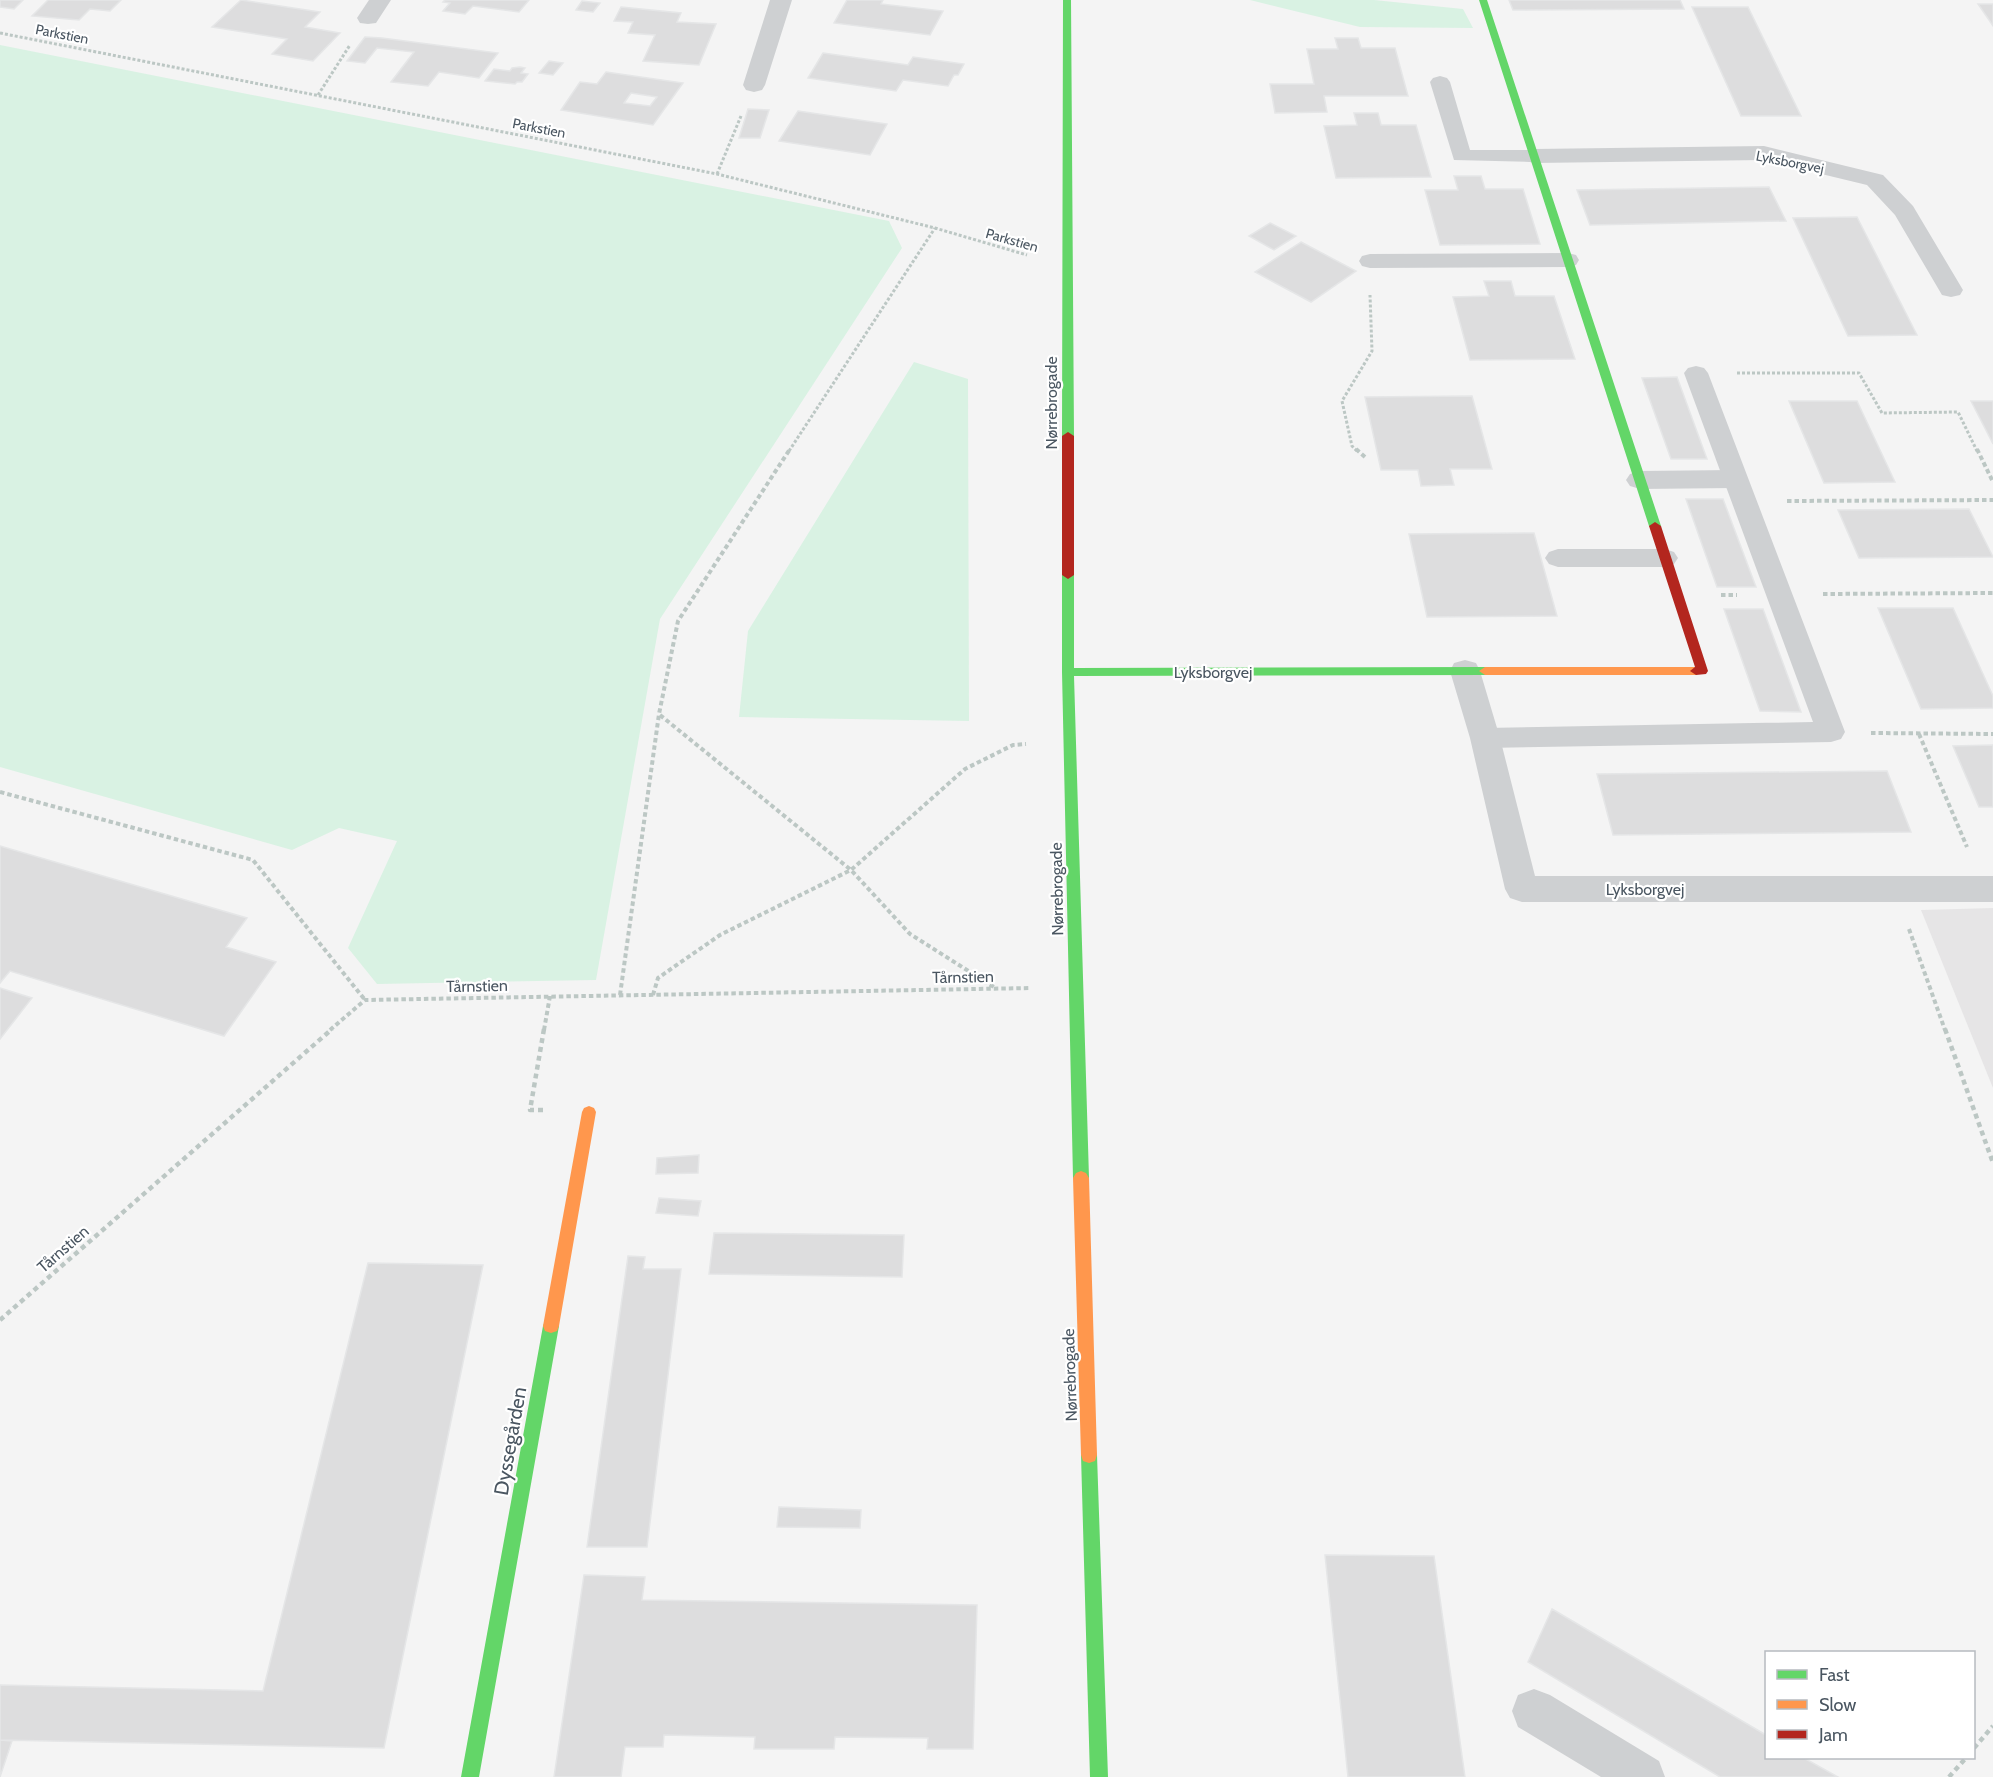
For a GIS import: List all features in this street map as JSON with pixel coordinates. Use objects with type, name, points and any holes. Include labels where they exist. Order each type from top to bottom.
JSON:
[{"type":"street","points":[[368,18],[380,0]]},
{"type":"street","points":[[754,85],[782,0]]},
{"type":"street","name":"Nørrebrogade","points":[[1067,0],[1068,672],[1075,987],[1099,1777]]},
{"type":"street","name":"Lyksborgvej","points":[[1068,672],[1702,671],[1483,0]]},
{"type":"street","name":"Lyksborgvej","points":[[1534,156],[1764,153],[1875,180],[1905,211],[1951,291]]},
{"type":"street","points":[[1640,480],[1739,490]]},
{"type":"street","name":"Lyksborgvej","points":[[1465,671],[1485,738],[1522,889],[1988,889]]},
{"type":"street","name":"Dyssegården","points":[[470,1777],[589,1112]]},
{"type":"street","points":[[1534,1711],[1643,1777]]},
{"type":"lane","points":[[1440,82],[1461,156],[1534,156]]},
{"type":"lane","points":[[1370,261],[1568,260]]},
{"type":"lane","points":[[1485,738],[1831,732],[1696,373]]},
{"type":"lane","points":[[1558,558],[1665,558]]},
{"type":"path","points":[[318,95],[368,18]]},
{"type":"path","name":"Parkstien","points":[[0,33],[717,174],[935,228],[1068,267]]},
{"type":"path","points":[[717,174],[754,85]]},
{"type":"path","points":[[620,995],[659,714],[678,621],[935,228]]},
{"type":"path","points":[[1365,457],[1352,446],[1342,401],[1372,351],[1370,261]]},
{"type":"path","points":[[1696,373],[1859,373],[1882,413],[1958,412],[1993,482]]},
{"type":"path","points":[[1739,490],[1993,500]]},
{"type":"path","points":[[1678,595],[1993,592]]},
{"type":"path","points":[[659,714],[851,870],[910,934],[998,989]]},
{"type":"path","points":[[1831,732],[1993,734]]},
{"type":"path","points":[[1919,734],[1988,889]]},
{"type":"path","points":[[653,995],[658,978],[720,935],[851,870],[965,769],[1013,746],[1070,739]]},
{"type":"path","points":[[0,792],[253,860],[365,1000]]},
{"type":"path","points":[[1895,890],[1993,1163]]},
{"type":"path","name":"Tårnstien","points":[[0,1320],[365,1000],[1075,987]]},
{"type":"path","points":[[550,996],[531,1110],[589,1112]]},
{"type":"path","points":[[1975,1747],[1993,1726]]},
{"type":"path","points":[[1949,1777],[1965,1759]]},
{"type":"shaded area","points":[[1993,908],[1993,1088],[1921,910]]},
{"type":"green space","points":[[1250,0],[1374,0],[1463,9],[1473,28],[1360,27]]},
{"type":"green space","points":[[0,45],[889,221],[902,248],[660,619],[596,980],[377,984],[348,948],[397,841],[339,828],[292,850],[0,767]]},
{"type":"green space","points":[[914,362],[968,379],[969,721],[739,717],[748,631]]},
{"type":"building","points":[[0,0],[23,0],[14,9],[0,7]]},
{"type":"building","points":[[48,0],[121,0],[110,11],[90,9],[79,20],[32,16]]},
{"type":"building","points":[[241,0],[320,12],[305,27],[340,33],[313,61],[272,54],[287,39],[212,27]]},
{"type":"building","points":[[445,0],[529,0],[519,12],[473,6],[465,14],[443,11],[450,3],[443,2]]},
{"type":"building","points":[[847,0],[883,0],[881,4],[943,11],[930,35],[834,23]]},
{"type":"building","points":[[1509,0],[1680,0],[1684,9],[1513,10]]},
{"type":"building","points":[[582,1],[600,3],[593,12],[576,10]]},
{"type":"building","points":[[1978,4],[1993,4],[1993,26],[1987,17]]},
{"type":"building","points":[[621,7],[681,13],[677,22],[716,24],[699,65],[643,61],[655,35],[628,33],[633,22],[614,21]]},
{"type":"building","points":[[1692,7],[1748,7],[1801,116],[1741,116]]},
{"type":"building","points":[[365,37],[498,53],[479,78],[439,72],[428,86],[391,82],[414,52],[377,48],[365,63],[347,61]]},
{"type":"building","points":[[1335,38],[1358,38],[1361,48],[1395,48],[1408,96],[1324,96],[1327,112],[1275,113],[1270,84],[1314,84],[1307,49],[1338,49]]},
{"type":"building","points":[[823,53],[908,65],[913,57],[964,64],[948,86],[903,80],[896,91],[808,78]]},
{"type":"building","points":[[549,61],[563,63],[553,75],[539,73]]},
{"type":"building","points":[[512,68],[525,68],[521,73],[528,74],[522,82],[515,84],[485,81],[494,69],[510,71]]},
{"type":"building","points":[[606,72],[683,83],[653,125],[561,110],[580,82],[597,84]],"holes":[[[631,93],[657,97],[650,106],[624,103]]]},
{"type":"building","points":[[748,109],[769,110],[760,138],[739,138]]},
{"type":"building","points":[[798,111],[887,124],[870,155],[779,141]]},
{"type":"building","points":[[1354,113],[1378,113],[1381,125],[1416,125],[1431,177],[1336,178],[1324,126],[1357,125]]},
{"type":"building","points":[[1454,176],[1481,176],[1485,189],[1523,189],[1540,244],[1440,245],[1425,190],[1458,190]]},
{"type":"building","points":[[1769,187],[1786,221],[1590,225],[1577,190]]},
{"type":"building","points":[[1857,217],[1917,335],[1848,336],[1793,218]]},
{"type":"building","points":[[1270,223],[1296,236],[1274,250],[1249,236]]},
{"type":"building","points":[[1301,242],[1356,271],[1311,302],[1255,272]]},
{"type":"building","points":[[1484,281],[1511,281],[1515,296],[1554,296],[1575,359],[1470,360],[1453,297],[1489,296]]},
{"type":"building","points":[[1677,377],[1707,459],[1671,459],[1642,378]]},
{"type":"building","points":[[1472,396],[1492,469],[1450,469],[1454,485],[1421,486],[1418,470],[1381,470],[1365,397]]},
{"type":"building","points":[[1789,401],[1857,401],[1895,482],[1824,483]]},
{"type":"building","points":[[1971,401],[1993,401],[1993,444]]},
{"type":"building","points":[[1686,499],[1723,499],[1756,587],[1717,587]]},
{"type":"building","points":[[1969,509],[1993,557],[1859,558],[1838,510]]},
{"type":"building","points":[[1534,533],[1557,616],[1427,617],[1409,534]]},
{"type":"building","points":[[1878,608],[1953,608],[1993,696],[1993,708],[1921,709]]},
{"type":"building","points":[[1724,609],[1763,609],[1801,712],[1760,711]]},
{"type":"building","points":[[1993,745],[1993,807],[1979,807],[1953,746]]},
{"type":"building","points":[[1887,771],[1911,832],[1613,835],[1597,774]]},
{"type":"building","points":[[0,846],[247,918],[226,947],[276,962],[224,1036],[10,971],[0,983]]},
{"type":"building","points":[[0,988],[32,998],[0,1039]]},
{"type":"building","points":[[699,1155],[698,1173],[656,1174],[657,1158]]},
{"type":"building","points":[[659,1198],[701,1201],[698,1216],[656,1213]]},
{"type":"building","points":[[714,1233],[904,1235],[902,1277],[709,1274]]},
{"type":"building","points":[[628,1256],[645,1257],[643,1269],[681,1269],[647,1547],[587,1547]]},
{"type":"building","points":[[368,1263],[483,1265],[384,1748],[0,1740],[0,1685],[263,1691]]},
{"type":"building","points":[[779,1507],[861,1510],[860,1528],[777,1527]]},
{"type":"building","points":[[1325,1555],[1434,1556],[1465,1777],[1348,1777]]},
{"type":"building","points":[[584,1575],[645,1577],[642,1600],[977,1605],[973,1749],[927,1749],[928,1738],[835,1737],[834,1749],[754,1749],[755,1737],[664,1735],[663,1747],[625,1747],[621,1777],[554,1777]]},
{"type":"building","points":[[1552,1609],[1765,1734],[1765,1759],[1806,1759],[1838,1777],[1720,1777],[1528,1662]]},
{"type":"building","points":[[0,1740],[12,1741],[0,1777]]},
{"type":"traffic: fast","points":[[1067,0],[1068,436]]},
{"type":"traffic: fast","points":[[1483,0],[1655,526]]},
{"type":"traffic: fast","points":[[1068,575],[1068,672],[1081,1178]]},
{"type":"traffic: fast","points":[[1068,672],[1485,671]]},
{"type":"traffic: fast","points":[[470,1777],[551,1326]]},
{"type":"traffic: fast","points":[[1089,1455],[1099,1777]]},
{"type":"traffic: slow","points":[[1485,671],[1696,671]]},
{"type":"traffic: slow","points":[[551,1326],[589,1112]]},
{"type":"traffic: slow","points":[[1081,1178],[1089,1455]]},
{"type":"traffic: jam","points":[[1068,436],[1068,575]]},
{"type":"traffic: jam","points":[[1655,526],[1702,671],[1696,671]]}]
